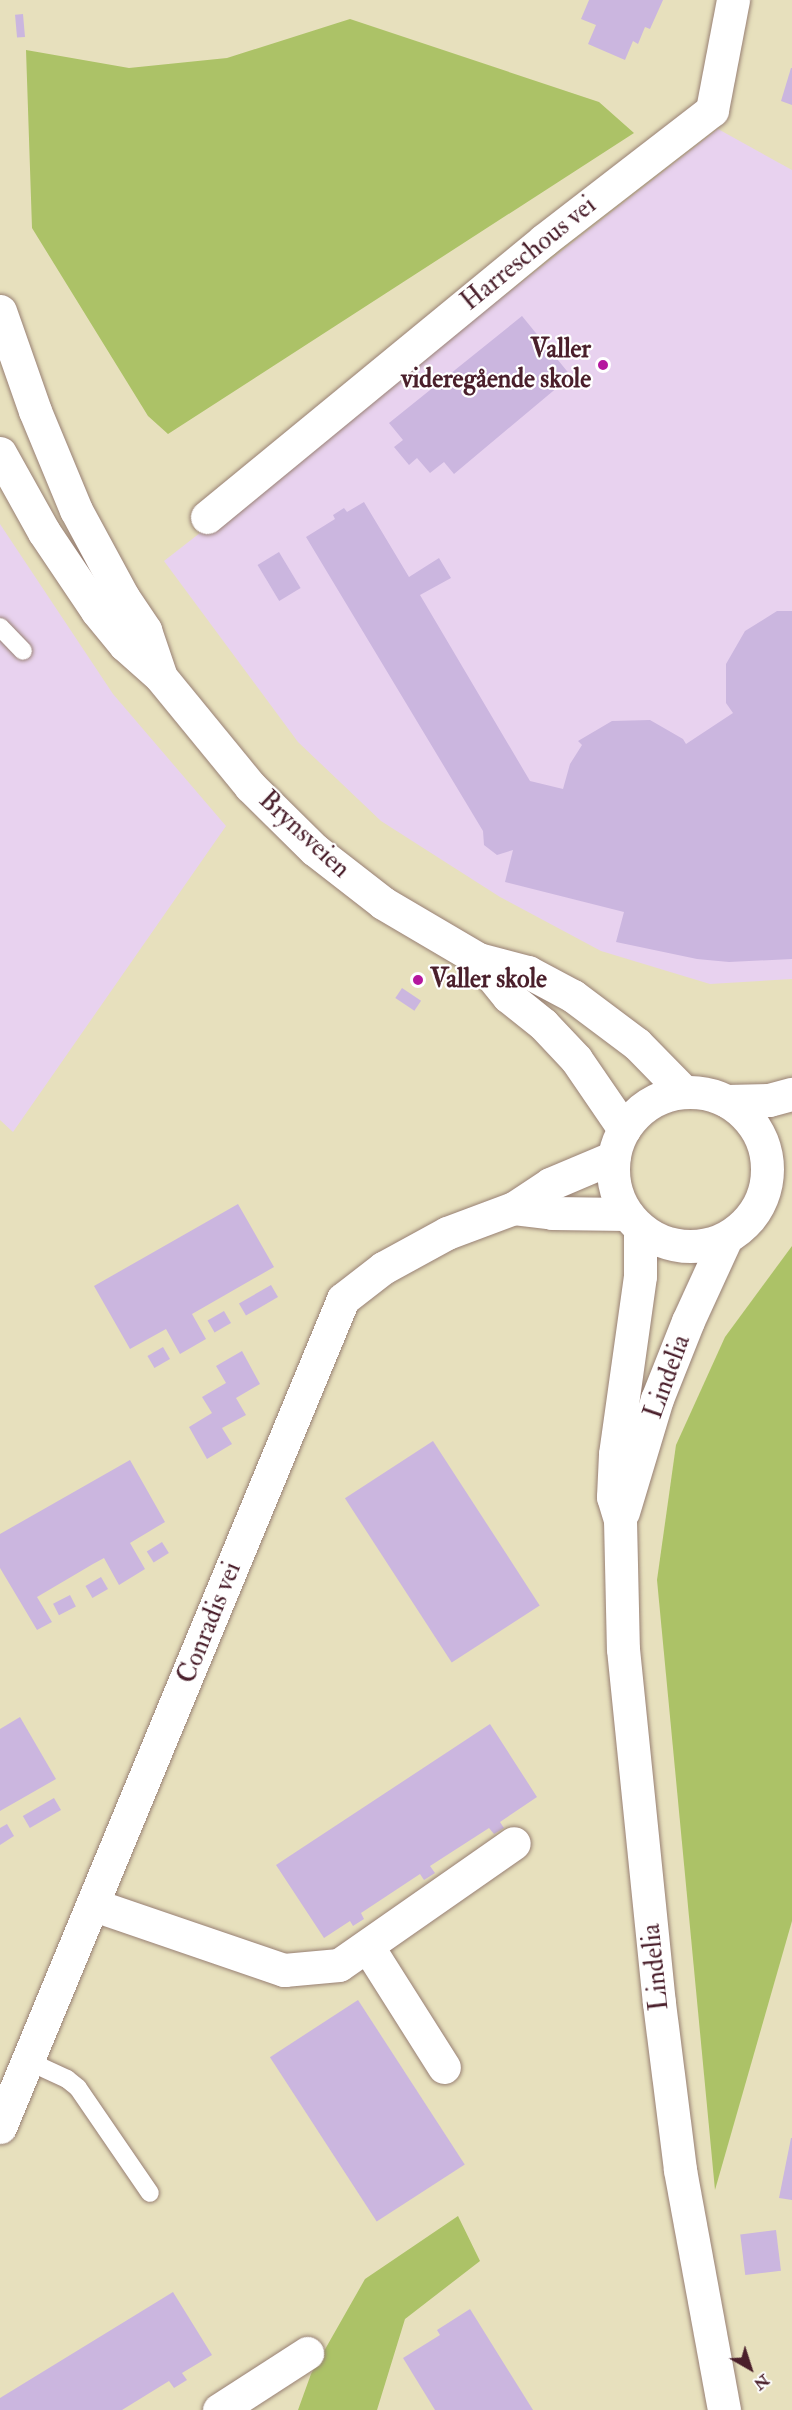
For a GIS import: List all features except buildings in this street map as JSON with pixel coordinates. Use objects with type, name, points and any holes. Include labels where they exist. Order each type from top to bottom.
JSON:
[{"type":"main road","name":"Harreschous vei","points":[[207,517],[544,240],[712,110],[733,0]]},
{"type":"main road","name":"Brynsveien","points":[[0,313],[31,402],[76,510],[123,597],[145,630],[160,676]]},
{"type":"main road","name":"Brynsveien","points":[[0,453],[44,532],[97,611],[124,645],[160,676],[245,780],[315,850],[384,903],[478,959],[528,972],[573,996],[637,1044],[684,1092]]},
{"type":"main road","name":"Brynsveien","points":[[478,959],[508,996],[543,1024],[576,1059],[619,1143]]},
{"type":"main road","points":[[684,1092],[706,1093],[727,1101],[745,1114],[759,1132],[766,1154],[780,1169],[761,1202],[746,1222],[726,1238],[705,1246],[681,1246],[660,1240],[633,1221],[615,1186],[619,1143],[640,1110],[660,1097],[684,1092]]},
{"type":"main road","points":[[727,1101],[769,1100],[792,1094]]},
{"type":"main road","name":"Conradis vei","points":[[0,2127],[94,1905],[343,1299],[382,1268],[447,1233],[514,1208],[619,1143]]},
{"type":"main road","points":[[514,1208],[543,1213],[633,1221]]},
{"type":"main road","name":"Lindelia","points":[[633,1221],[640,1276],[615,1454],[614,1497],[620,1520],[623,1649],[659,2002],[680,2170],[724,2410]]},
{"type":"main road","name":"Lindelia","points":[[620,1520],[633,1486],[657,1399],[688,1321],[726,1238]]},
{"type":"main road","points":[[94,1905],[284,1970],[339,1965],[368,1947],[514,1843]]},
{"type":"main road","points":[[368,1947],[444,2067]]},
{"type":"main road","points":[[219,2410],[307,2353]]},
{"type":"lane","points":[[0,627],[23,651]]},
{"type":"lane","points":[[28,2061],[67,2079],[78,2088],[150,2193]]},
{"type":"shaded area","name":"Valler videregående skole","points":[[718,129],[792,170],[792,979],[710,984],[601,951],[500,897],[381,821],[298,742],[164,561]]},
{"type":"shaded area","points":[[0,524],[113,694],[226,826],[13,1132],[0,1120]]},
{"type":"green space","points":[[350,19],[599,102],[634,133],[168,434],[148,416],[32,228],[26,50],[129,68],[227,58]]},
{"type":"green space","points":[[792,1246],[792,1921],[715,2190],[657,1580],[676,1445],[725,1337]]},
{"type":"green space","points":[[458,2216],[480,2261],[405,2319],[377,2410],[298,2410],[311,2374],[365,2279]]},
{"type":"place","name":"Valler videregående skole","points":[[603,365]]},
{"type":"place","name":"Valler skole","points":[[418,980]]}]
